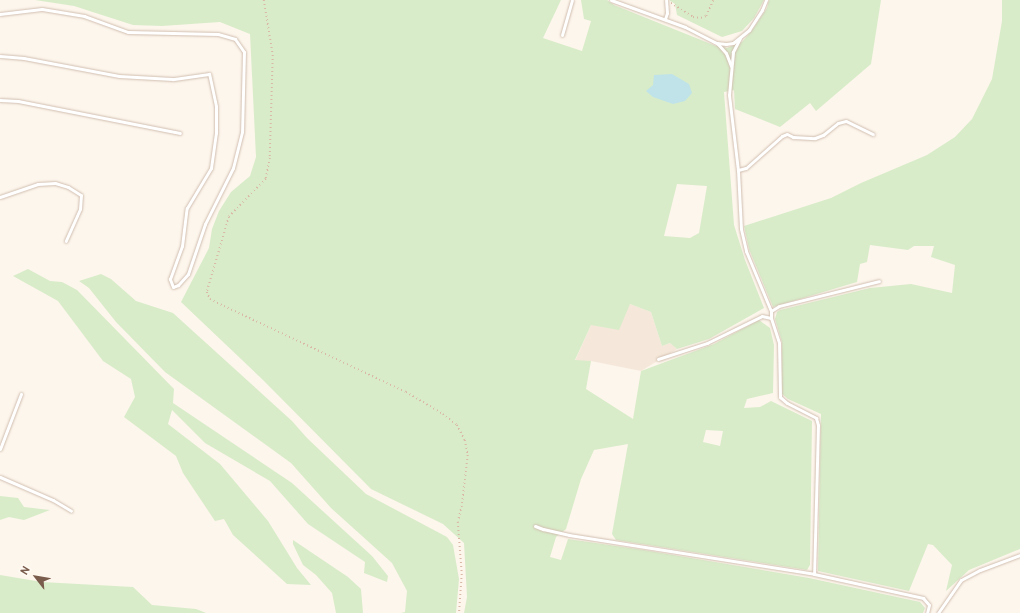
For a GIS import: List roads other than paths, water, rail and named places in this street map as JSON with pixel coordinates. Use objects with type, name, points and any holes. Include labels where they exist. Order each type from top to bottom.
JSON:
[{"type":"lane","points":[[562,35],[572,0]]},
{"type":"lane","points":[[611,0],[614,3],[686,27],[717,43],[726,54],[731,67]]},
{"type":"lane","points":[[717,43],[733,43],[740,38],[749,30],[762,10],[766,0]]},
{"type":"lane","points":[[665,19],[667,13],[666,2]]},
{"type":"lane","points":[[0,14],[42,9],[84,16],[128,32],[218,34],[235,39],[244,52],[242,132],[233,168],[205,224],[188,274],[178,285],[173,287],[170,279],[182,246],[187,208],[211,168],[216,133],[216,106],[209,74],[172,79],[119,76],[24,58],[0,56]]},
{"type":"lane","points":[[740,38],[733,52],[729,95],[738,170],[741,229],[746,251],[771,311],[771,318],[779,343],[780,397],[816,418],[818,425],[814,574]]},
{"type":"lane","points":[[0,100],[18,101],[180,133]]},
{"type":"lane","points":[[738,170],[746,168],[782,136],[787,134],[793,137],[815,138],[823,135],[838,123],[846,121],[873,134]]},
{"type":"lane","points":[[0,197],[38,184],[55,183],[68,187],[81,195],[80,209],[66,241]]},
{"type":"lane","points":[[771,311],[779,306],[879,282]]},
{"type":"lane","points":[[658,359],[707,343],[762,316],[771,318]]},
{"type":"lane","points":[[0,449],[21,394]]},
{"type":"lane","points":[[0,477],[53,500],[71,511]]},
{"type":"lane","points":[[536,526],[543,530],[569,535],[814,574],[923,598],[929,605],[927,613]]},
{"type":"lane","points":[[938,613],[961,580],[980,570],[1020,555]]},
{"type":"water","points":[[672,74],[689,84],[692,93],[685,101],[673,104],[653,97],[646,91],[653,85],[654,75]]}]
